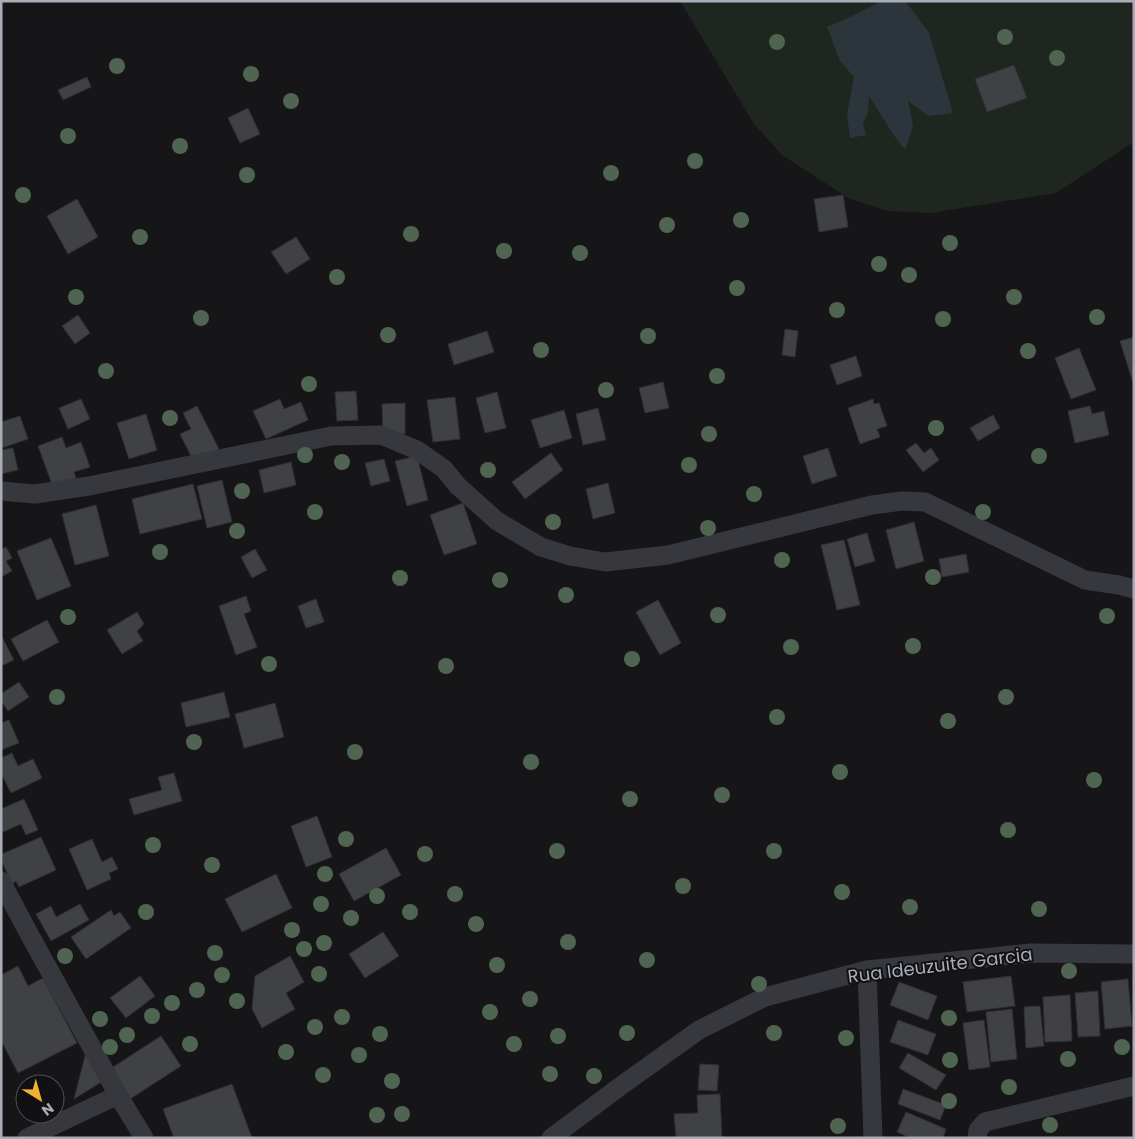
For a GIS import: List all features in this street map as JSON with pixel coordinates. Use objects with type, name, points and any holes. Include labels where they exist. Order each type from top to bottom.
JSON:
[{"type":"street","points":[[1,491],[36,494],[89,486],[331,436],[381,435],[417,450],[444,469],[458,486],[497,521],[542,547],[570,556],[605,562],[668,555],[872,505],[902,501],[925,502],[1085,580],[1119,584],[1134,589]]},
{"type":"street","points":[[1,881],[118,1095],[144,1138]]},
{"type":"street","name":"Rua Ideuzuite Garcia","points":[[551,1138],[699,1030],[765,997],[867,970],[1031,953],[1134,954]]},
{"type":"street","points":[[867,970],[872,1138]]},
{"type":"street","points":[[977,1138],[978,1130],[985,1122],[1134,1086]]},
{"type":"street","points":[[27,1138],[118,1095]]},
{"type":"shaded area","points":[[680,1],[1134,1],[1134,142],[1056,193],[931,213],[888,211],[850,199],[782,155],[754,124]]},
{"type":"shaded area","points":[[880,2],[906,2],[929,33],[953,113],[928,116],[908,101],[913,126],[905,150],[869,96],[868,112],[863,124],[866,135],[850,138],[847,114],[854,77],[840,61],[827,27]]},
{"type":"building","points":[[1014,65],[1027,98],[987,112],[975,79]]},
{"type":"building","points":[[87,77],[91,87],[63,100],[58,90]]},
{"type":"building","points":[[248,108],[260,134],[240,143],[228,118]]},
{"type":"building","points":[[843,195],[848,227],[819,232],[814,199]]},
{"type":"building","points":[[77,199],[98,237],[68,254],[47,216]]},
{"type":"building","points":[[296,237],[310,259],[286,274],[271,252]]},
{"type":"building","points":[[78,315],[90,333],[75,344],[62,326]]},
{"type":"building","points":[[785,329],[798,331],[795,357],[782,355]]},
{"type":"building","points":[[487,331],[494,352],[454,365],[448,344]]},
{"type":"building","points":[[1134,337],[1134,386],[1120,341]]},
{"type":"building","points":[[1079,348],[1096,390],[1071,399],[1055,358]]},
{"type":"building","points":[[856,356],[862,376],[837,385],[830,365]]},
{"type":"building","points":[[663,382],[669,408],[645,413],[639,388]]},
{"type":"building","points":[[356,391],[358,420],[337,421],[335,392]]},
{"type":"building","points":[[497,392],[506,428],[485,433],[476,398]]},
{"type":"building","points":[[455,397],[460,439],[433,442],[427,400]]},
{"type":"building","points":[[81,399],[90,419],[68,429],[59,408]]},
{"type":"building","points":[[280,399],[284,409],[301,402],[308,420],[266,439],[253,411]]},
{"type":"building","points":[[873,399],[874,404],[879,403],[887,426],[877,429],[880,437],[860,444],[848,408]]},
{"type":"building","points":[[405,403],[405,434],[383,434],[382,404]]},
{"type":"building","points":[[197,406],[219,449],[194,462],[180,434],[191,429],[183,413]]},
{"type":"building","points":[[1090,406],[1092,414],[1104,411],[1109,435],[1075,443],[1068,411]]},
{"type":"building","points":[[598,408],[606,440],[583,445],[576,414]]},
{"type":"building","points":[[564,410],[572,438],[540,448],[531,420]]},
{"type":"building","points":[[146,414],[157,450],[129,459],[117,423]]},
{"type":"building","points":[[993,415],[1000,428],[978,441],[970,428]]},
{"type":"building","points":[[20,416],[28,439],[2,448],[1,422]]},
{"type":"building","points":[[62,437],[66,448],[81,442],[90,467],[74,472],[76,478],[53,487],[38,446]]},
{"type":"building","points":[[916,443],[924,453],[931,448],[939,460],[923,472],[906,450]]},
{"type":"building","points":[[13,448],[18,470],[1,474],[1,450]]},
{"type":"building","points":[[828,448],[837,476],[812,484],[803,456]]},
{"type":"building","points":[[551,453],[563,470],[525,499],[512,482]]},
{"type":"building","points":[[417,456],[428,500],[407,506],[395,461]]},
{"type":"building","points":[[384,459],[390,481],[371,486],[365,463]]},
{"type":"building","points":[[291,462],[296,485],[264,493],[259,470]]},
{"type":"building","points":[[222,480],[232,522],[207,528],[197,486]]},
{"type":"building","points":[[608,483],[615,513],[593,519],[586,489]]},
{"type":"building","points":[[193,484],[202,519],[140,534],[132,499]]},
{"type":"building","points":[[463,503],[477,544],[444,555],[430,515]]},
{"type":"building","points":[[96,505],[109,556],[75,565],[62,514]]},
{"type":"building","points":[[914,522],[924,561],[896,569],[886,530]]},
{"type":"building","points":[[867,533],[875,561],[855,567],[847,539]]},
{"type":"building","points":[[51,538],[71,586],[37,600],[17,551]]},
{"type":"building","points":[[844,540],[860,605],[837,610],[821,545]]},
{"type":"building","points":[[1,547],[2,549],[6,547],[12,558],[6,561],[12,571],[1,577]]},
{"type":"building","points":[[255,549],[267,570],[252,578],[241,557]]},
{"type":"building","points":[[966,554],[969,572],[942,577],[939,559]]},
{"type":"building","points":[[246,596],[251,611],[244,614],[257,647],[236,655],[219,606]]},
{"type":"building","points":[[316,599],[324,622],[306,628],[298,606]]},
{"type":"building","points":[[658,600],[681,643],[660,655],[636,612]]},
{"type":"building","points":[[137,612],[144,624],[137,631],[143,641],[122,654],[107,630]]},
{"type":"building","points":[[47,620],[59,642],[23,661],[11,639]]},
{"type":"building","points":[[1,635],[14,660],[1,666]]},
{"type":"building","points":[[19,682],[29,697],[8,711],[1,701],[1,694]]},
{"type":"building","points":[[224,692],[230,717],[186,727],[181,703]]},
{"type":"building","points":[[275,703],[284,737],[244,748],[235,714]]},
{"type":"building","points":[[9,720],[19,743],[1,750],[1,723]]},
{"type":"building","points":[[12,753],[18,766],[33,759],[42,778],[11,793],[1,773],[1,758]]},
{"type":"building","points":[[174,773],[182,801],[134,815],[129,799],[162,790],[158,777]]},
{"type":"building","points":[[24,799],[38,830],[26,835],[21,824],[3,832],[1,828],[1,809]]},
{"type":"building","points":[[317,816],[332,857],[306,867],[291,826]]},
{"type":"building","points":[[41,837],[56,870],[19,887],[16,881],[12,884],[3,864],[2,854]]},
{"type":"building","points":[[92,839],[102,862],[112,857],[118,869],[109,873],[111,879],[87,890],[69,849]]},
{"type":"building","points":[[386,848],[401,875],[354,901],[339,874]]},
{"type":"building","points":[[276,874],[292,908],[242,932],[225,899]]},
{"type":"building","points":[[80,904],[89,920],[51,941],[36,914],[51,906],[56,917]]},
{"type":"building","points":[[111,910],[114,916],[120,912],[131,928],[86,959],[71,937]]},
{"type":"building","points":[[383,932],[399,956],[365,978],[349,954]]},
{"type":"building","points":[[290,956],[304,982],[286,993],[295,1009],[262,1028],[252,1009],[255,976]]},
{"type":"building","points":[[18,966],[28,986],[43,978],[77,1043],[18,1073],[1,1040],[1,975]]},
{"type":"building","points":[[140,976],[155,996],[126,1018],[110,998]]},
{"type":"building","points":[[1011,976],[1015,1006],[967,1012],[963,982]]},
{"type":"building","points":[[1128,979],[1132,1026],[1105,1029],[1101,982]]},
{"type":"building","points":[[899,982],[937,996],[928,1020],[890,1005]]},
{"type":"building","points":[[1098,991],[1100,1036],[1078,1037],[1075,993]]},
{"type":"building","points":[[1070,995],[1072,1041],[1045,1042],[1043,997]]},
{"type":"building","points":[[1040,1006],[1044,1046],[1026,1048],[1024,1007]]},
{"type":"building","points":[[1012,1009],[1017,1059],[991,1062],[986,1012]]},
{"type":"building","points":[[898,1020],[936,1034],[928,1055],[890,1042]]},
{"type":"building","points":[[984,1020],[990,1067],[969,1070],[963,1023]]},
{"type":"building","points":[[161,1036],[181,1066],[130,1099],[110,1069]]},
{"type":"building","points":[[86,1052],[103,1081],[74,1099]]},
{"type":"building","points":[[908,1053],[946,1075],[936,1090],[899,1068]]},
{"type":"building","points":[[700,1064],[719,1065],[717,1091],[698,1090]]},
{"type":"building","points":[[232,1084],[252,1138],[174,1138],[163,1109]]},
{"type":"building","points":[[903,1089],[946,1105],[940,1120],[898,1104]]},
{"type":"building","points":[[720,1094],[722,1138],[676,1138],[674,1114],[698,1113],[697,1095]]},
{"type":"building","points":[[906,1112],[946,1129],[943,1138],[910,1138],[897,1132]]}]
